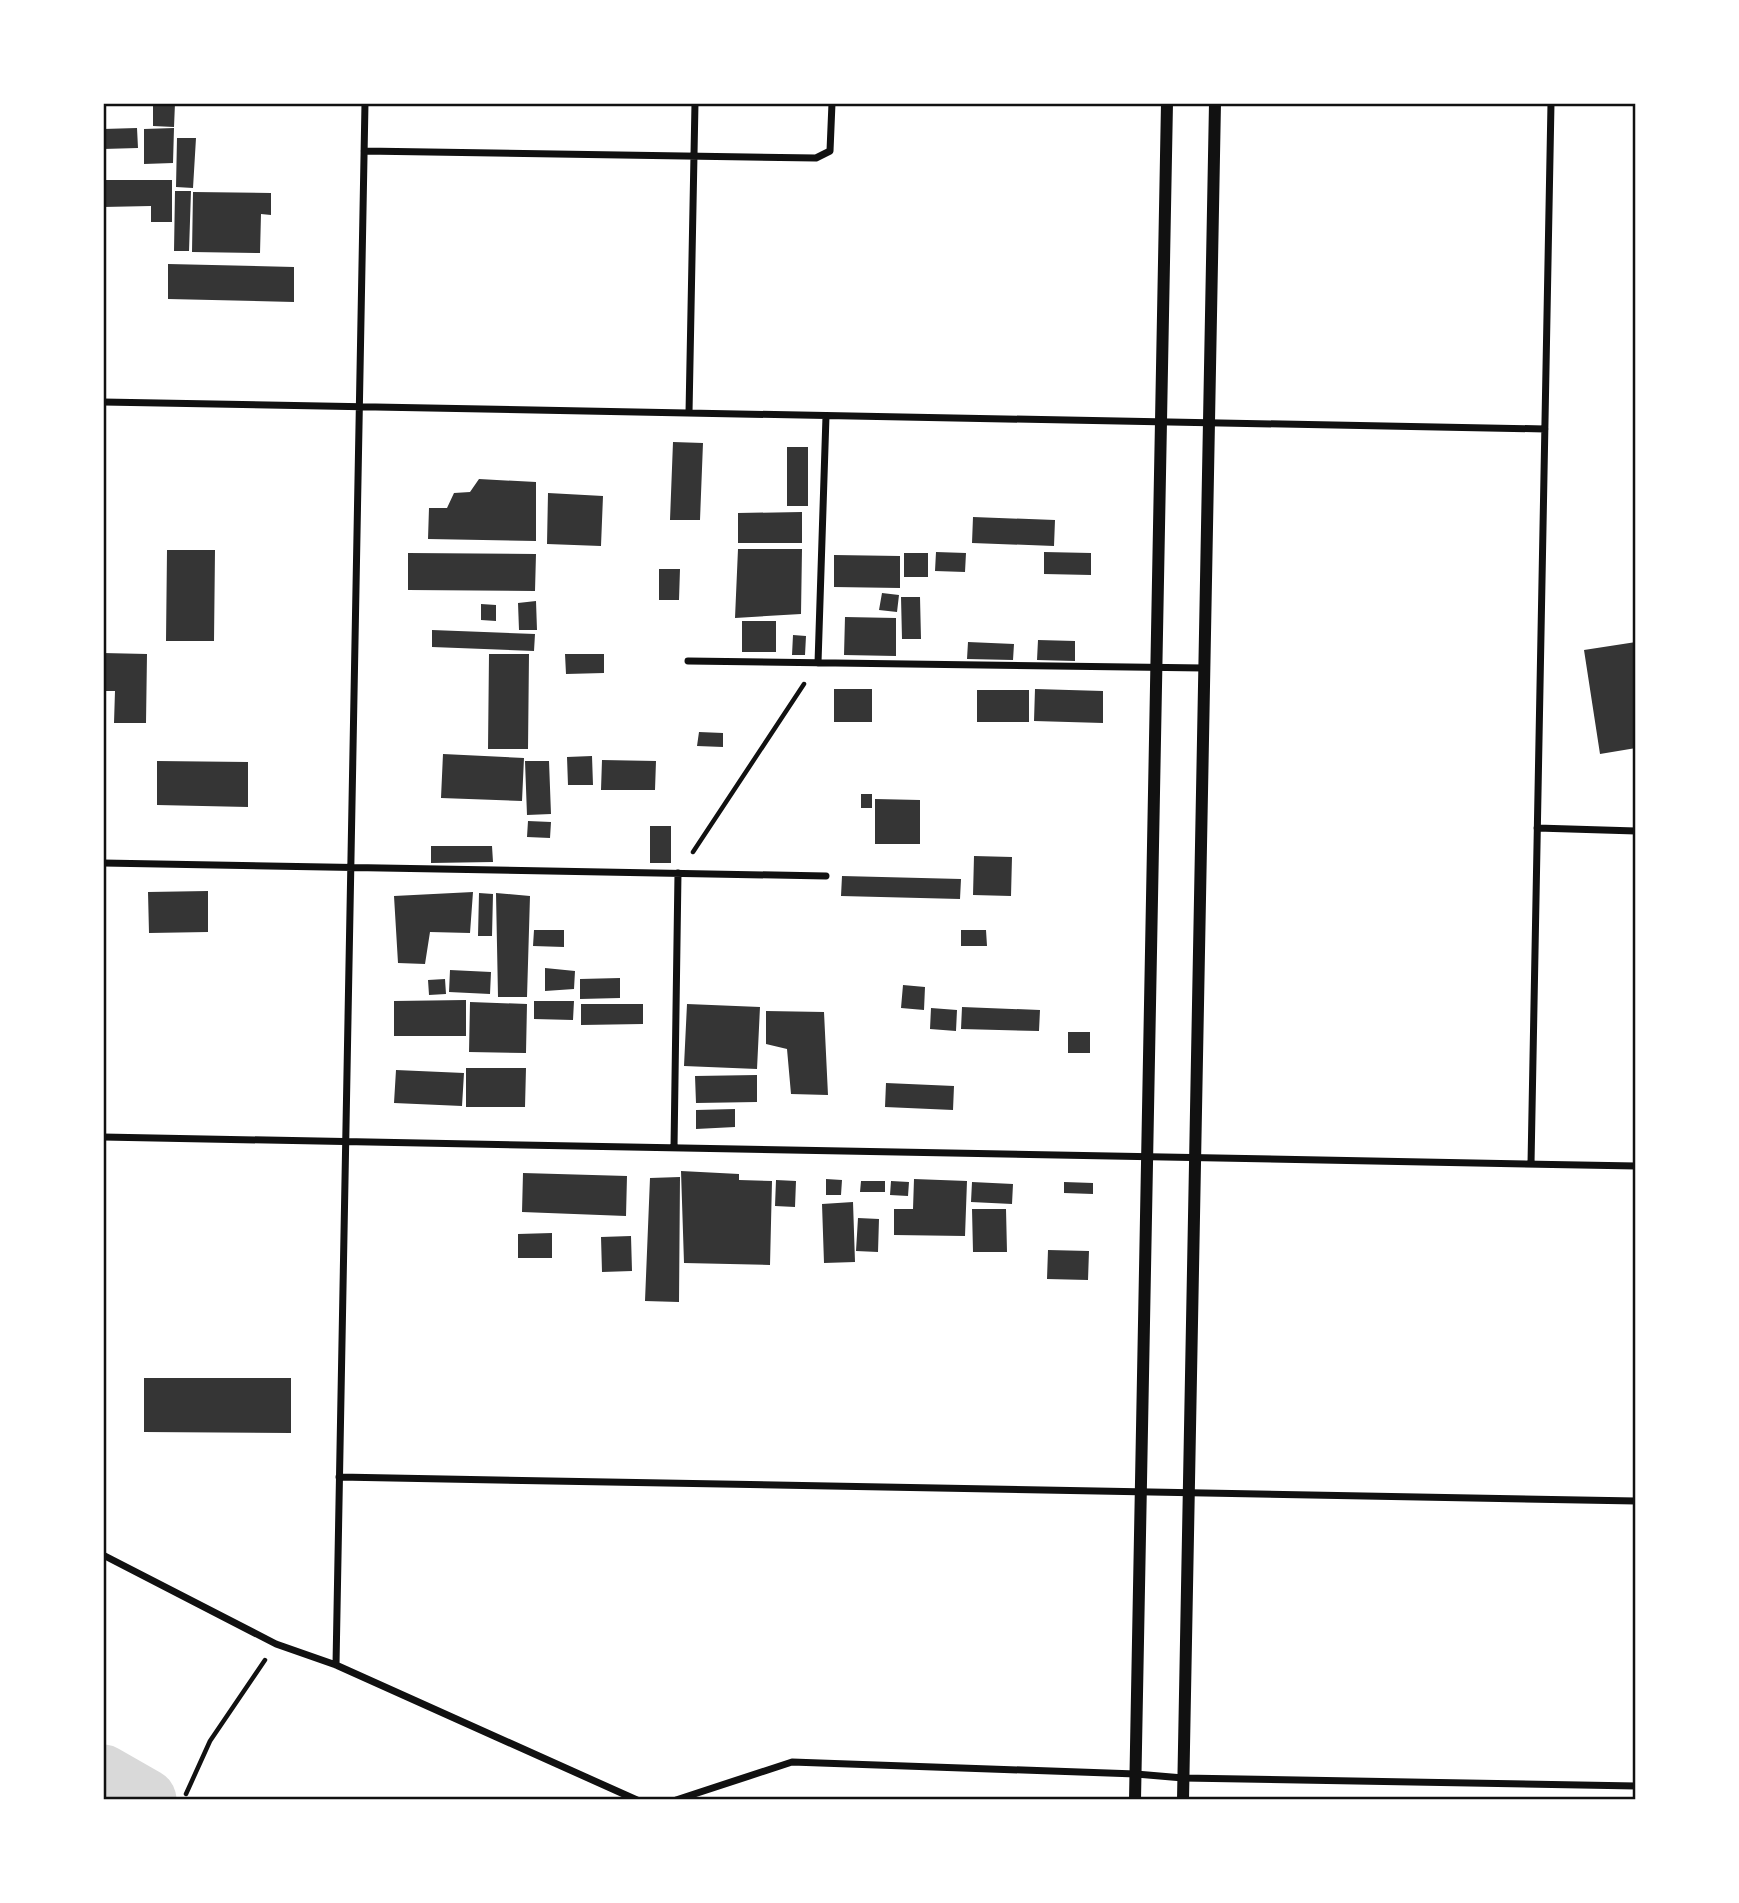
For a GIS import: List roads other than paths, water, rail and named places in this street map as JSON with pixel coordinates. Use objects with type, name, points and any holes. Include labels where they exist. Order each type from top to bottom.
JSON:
[{"type":"street","points":[[336,1665],[365,103]]},
{"type":"street","points":[[689,413],[695,103]]},
{"type":"street","points":[[364,151],[816,158],[830,151],[832,103]]},
{"type":"street","points":[[1135,1800],[1167,103]]},
{"type":"street","points":[[1182,1800],[1215,103]]},
{"type":"street","points":[[1531,1164],[1550,103]]},
{"type":"street","points":[[103,402],[1545,429]]},
{"type":"street","points":[[818,663],[826,416]]},
{"type":"street","points":[[688,661],[1204,668]]},
{"type":"street","points":[[1537,828],[1636,831]]},
{"type":"street","points":[[103,863],[826,876]]},
{"type":"street","points":[[674,1148],[678,873]]},
{"type":"street","points":[[103,1137],[1636,1166]]},
{"type":"street","points":[[339,1477],[1636,1501]]},
{"type":"street","points":[[103,1555],[276,1644],[336,1665],[637,1800]]},
{"type":"street","points":[[676,1800],[792,1762],[1183,1778],[1636,1786]]},
{"type":"waterway","points":[[103,1776],[145,1800]]}]
